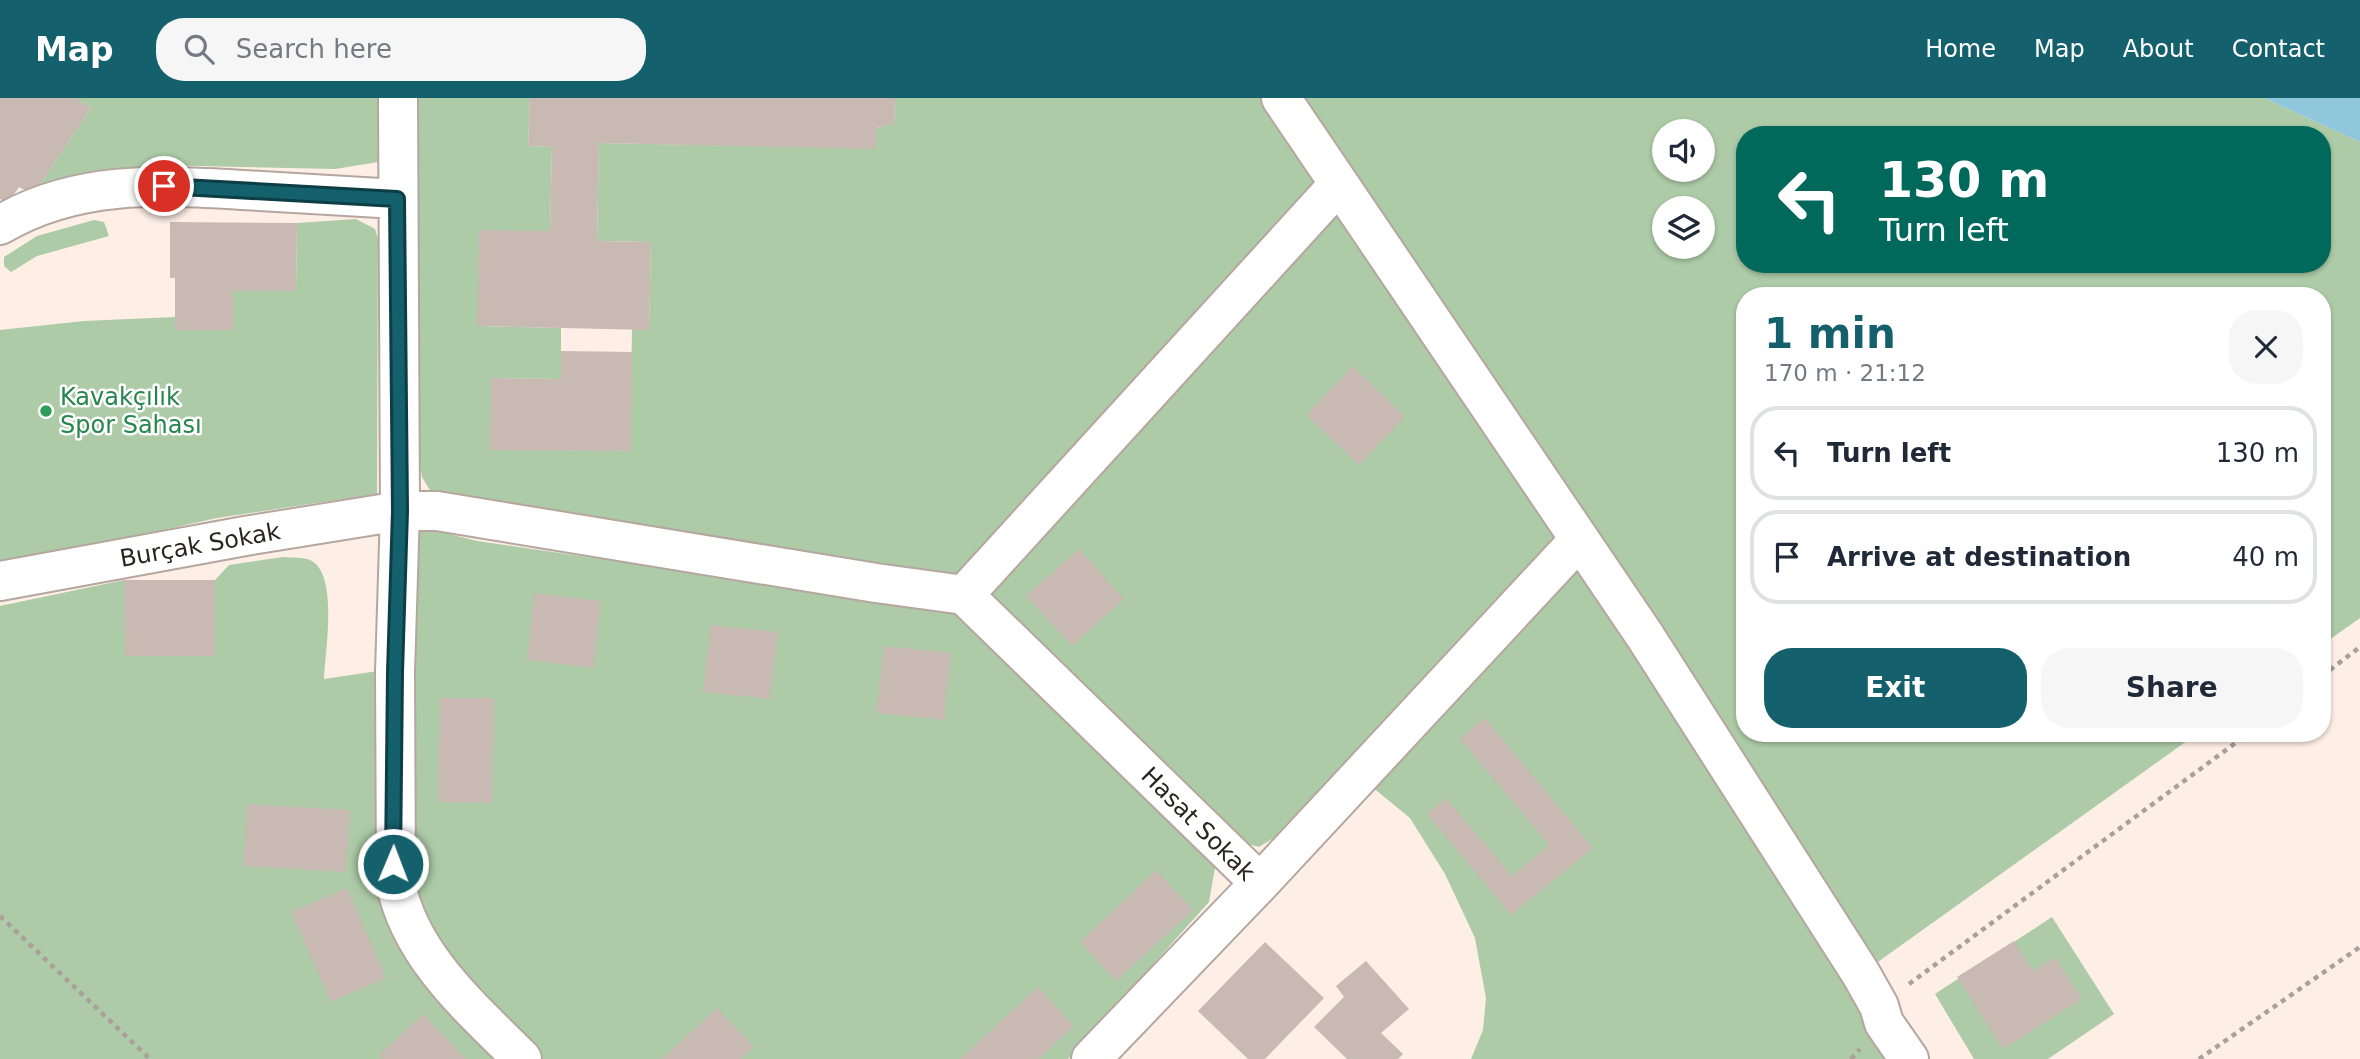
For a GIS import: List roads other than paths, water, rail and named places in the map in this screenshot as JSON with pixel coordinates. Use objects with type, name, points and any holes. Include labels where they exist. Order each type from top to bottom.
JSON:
[{"type":"street","points":[[398,98],[400,511],[393,864],[399,902],[414,936],[442,975],[522,1059]]},
{"type":"street","points":[[1281,98],[1645,636],[1861,974],[1884,1023],[1909,1059]]},
{"type":"street","points":[[964,595],[1338,184]]},
{"type":"street","points":[[0,225],[17,215],[66,196],[145,185],[397,199]]},
{"type":"street","name":"Burçak Sokak","points":[[0,581],[400,511],[437,511],[850,579],[964,595]]},
{"type":"street","points":[[1260,883],[1579,540]]},
{"type":"street","name":"Hasat Sokak","points":[[964,595],[1260,883],[1091,1059]]},
{"type":"water","points":[[2264,98],[2360,98],[2360,142],[2331,129],[2331,126],[2325,126]]},
{"type":"place","name":"Kavakçılık Spor Sahası","points":[[46,411]]}]
